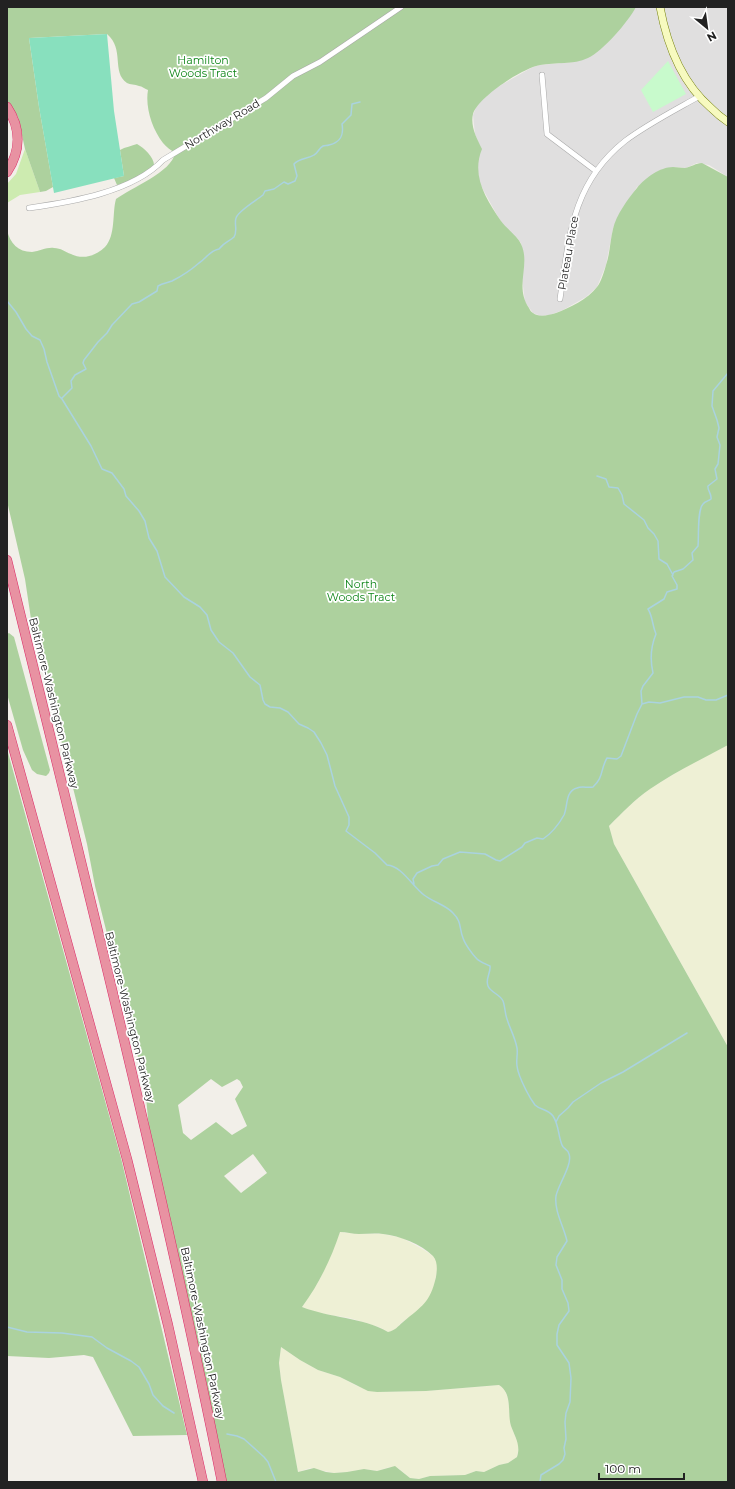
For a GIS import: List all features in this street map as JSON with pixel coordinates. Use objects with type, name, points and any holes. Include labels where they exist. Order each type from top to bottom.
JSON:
[{"type":"highway","points":[[7,107],[15,120],[18,136],[15,156],[7,172]]},
{"type":"highway","points":[[7,117],[12,130],[13,144],[12,152],[7,162]]},
{"type":"highway","name":"Baltimore-Washington Parkway","points":[[7,560],[154,1168],[188,1314],[222,1482]]},
{"type":"highway","points":[[7,725],[126,1159],[168,1324],[203,1482]]},
{"type":"street","name":"Northway Road","points":[[29,208],[80,198],[115,189],[138,179],[156,168],[163,160],[266,98],[293,76],[320,62],[401,7]]},
{"type":"street","points":[[660,7],[666,35],[673,55],[698,97],[728,122]]},
{"type":"street","points":[[542,75],[547,134],[596,171]]},
{"type":"street","name":"Plateau Place","points":[[560,299],[573,219],[584,191],[596,171],[612,153],[630,137],[698,97]]},
{"type":"shaded area","points":[[636,7],[728,7],[728,177],[709,165],[697,163],[686,168],[674,167],[637,187],[619,215],[613,229],[606,265],[597,287],[586,297],[563,310],[550,315],[541,316],[533,313],[525,302],[522,278],[524,261],[521,243],[506,229],[480,184],[477,169],[481,149],[475,134],[473,115],[477,105],[494,89],[531,68],[539,65],[573,62],[587,58],[608,42]]},
{"type":"green space","name":"North Woods Tract","points":[[7,7],[636,7],[615,36],[601,49],[588,58],[576,62],[546,64],[532,67],[502,84],[483,100],[473,114],[473,128],[482,149],[479,159],[479,178],[485,196],[490,204],[501,221],[521,244],[524,252],[523,292],[525,300],[532,313],[541,316],[567,309],[589,295],[597,287],[604,271],[613,229],[617,218],[626,202],[644,180],[658,171],[668,167],[685,168],[702,163],[728,177],[728,745],[679,771],[644,793],[609,826],[614,844],[728,1047],[728,1482],[222,1482],[151,1153],[145,1085],[95,886],[87,844],[31,619],[25,579],[7,501],[7,230],[10,239],[15,246],[27,252],[54,248],[80,257],[98,253],[105,247],[111,236],[116,199],[167,167],[175,153],[163,143],[150,118],[147,97],[148,90],[141,86],[128,84],[122,78],[118,67],[115,46],[107,34],[29,38],[53,187],[46,191],[40,192],[25,149],[18,117],[7,100]],"holes":[[[211,1079],[222,1087],[237,1079],[243,1087],[235,1099],[247,1126],[232,1135],[216,1122],[191,1140],[183,1133],[178,1105]],[[253,1154],[267,1173],[241,1193],[224,1176]],[[340,1232],[390,1235],[416,1244],[433,1256],[436,1261],[436,1277],[431,1293],[420,1308],[396,1328],[388,1332],[368,1323],[313,1311],[302,1307],[329,1262]],[[281,1347],[318,1370],[340,1377],[368,1391],[377,1392],[426,1391],[499,1385],[506,1393],[508,1398],[511,1426],[518,1445],[517,1457],[508,1463],[499,1465],[484,1472],[476,1471],[465,1475],[430,1476],[419,1479],[410,1478],[395,1466],[377,1471],[364,1469],[334,1473],[314,1468],[298,1472],[279,1363]]]},
{"type":"green space","points":[[107,34],[114,111],[124,176],[54,193],[29,38]]},
{"type":"green space","points":[[668,61],[686,94],[653,112],[641,90]]},
{"type":"green space","points":[[137,144],[148,153],[154,162],[154,165],[137,177],[117,185],[114,178],[124,176],[120,150]]},
{"type":"green space","points":[[25,149],[40,192],[20,195],[7,203],[7,184],[16,174]]},
{"type":"green space","points":[[9,633],[14,637],[50,770],[46,776],[37,774],[32,770],[23,750],[7,694],[7,634]]},
{"type":"green space","points":[[728,745],[728,1047],[614,844],[609,826],[649,789],[691,764]]},
{"type":"green space","points":[[7,749],[121,1158],[187,1435],[133,1436],[93,1357],[84,1355],[49,1358],[7,1356]]},
{"type":"green space","points":[[340,1232],[383,1234],[402,1238],[433,1256],[437,1262],[434,1288],[429,1299],[416,1313],[401,1323],[395,1330],[388,1332],[379,1327],[350,1318],[318,1313],[302,1307],[320,1279]]},
{"type":"green space","points":[[281,1347],[318,1370],[340,1377],[357,1386],[377,1392],[426,1391],[499,1385],[503,1387],[508,1398],[511,1426],[519,1446],[517,1457],[508,1463],[499,1465],[484,1472],[476,1471],[465,1475],[430,1476],[419,1479],[410,1478],[398,1468],[390,1467],[377,1471],[365,1469],[334,1473],[310,1468],[298,1472],[281,1380],[279,1363]]},
{"type":"waterway","points":[[62,398],[72,388],[71,381],[75,375],[86,369],[83,363],[84,360],[112,325],[132,304],[139,302],[157,291],[158,286],[172,281],[186,273],[210,253],[219,249],[234,237],[236,232],[235,223],[237,215],[263,195],[265,191],[274,189],[284,182],[288,184],[295,181],[297,176],[294,164],[314,155],[323,146],[333,144],[339,140],[342,135],[342,124],[351,115],[352,104],[360,102]]},
{"type":"waterway","points":[[7,301],[16,312],[26,329],[32,336],[40,340],[59,396],[91,446],[102,469],[112,473],[124,489],[126,496],[139,511],[145,521],[149,538],[157,551],[165,577],[184,597],[200,607],[207,615],[211,630],[219,642],[233,653],[250,677],[260,685],[265,704],[288,712],[299,724],[314,732],[327,755],[335,786],[349,817],[349,825],[346,831],[375,853],[387,865],[392,866],[402,873],[424,895],[450,910],[458,919],[464,940],[471,952],[478,960],[490,966],[487,983],[489,988],[503,1001],[506,1017],[516,1044],[518,1073],[535,1105],[549,1112],[553,1116],[562,1145],[567,1150],[570,1158],[556,1196],[556,1207],[567,1241],[557,1257],[556,1265],[562,1280],[562,1289],[568,1303],[569,1311],[559,1325],[557,1345],[569,1363],[571,1378],[570,1402],[566,1413],[566,1439],[563,1460],[541,1475],[540,1482]]},
{"type":"waterway","points":[[414,884],[413,879],[417,873],[432,866],[438,865],[443,859],[460,852],[485,854],[500,861],[522,847],[525,843],[537,838],[543,839],[558,825],[564,815],[570,792],[579,787],[593,787],[599,780],[607,758],[617,759],[621,756],[642,704],[641,691],[653,673],[652,653],[656,634],[648,609],[664,599],[667,592],[677,589],[677,585],[672,576],[674,572],[683,569],[693,560],[692,553],[698,546],[701,507],[704,503],[711,499],[708,486],[717,479],[715,469],[718,464],[720,445],[717,437],[719,428],[712,406],[713,391],[728,373]]},
{"type":"waterway","points":[[597,476],[606,479],[609,487],[618,488],[622,495],[624,504],[644,520],[658,541],[659,559],[667,564],[673,575]]},
{"type":"waterway","points":[[642,704],[649,702],[660,703],[684,697],[698,697],[706,700],[716,700],[728,695]]},
{"type":"waterway","points":[[556,1122],[559,1116],[573,1102],[601,1083],[623,1072],[687,1033]]},
{"type":"waterway","points":[[7,1327],[27,1332],[62,1333],[92,1337],[107,1348],[139,1367],[149,1384],[153,1395],[163,1406],[174,1413]]},
{"type":"waterway","points":[[227,1434],[244,1439],[264,1457],[268,1462],[276,1482]]},
{"type":"park label","name":"Hamilton Woods Tract","points":[[203,66]]}]
